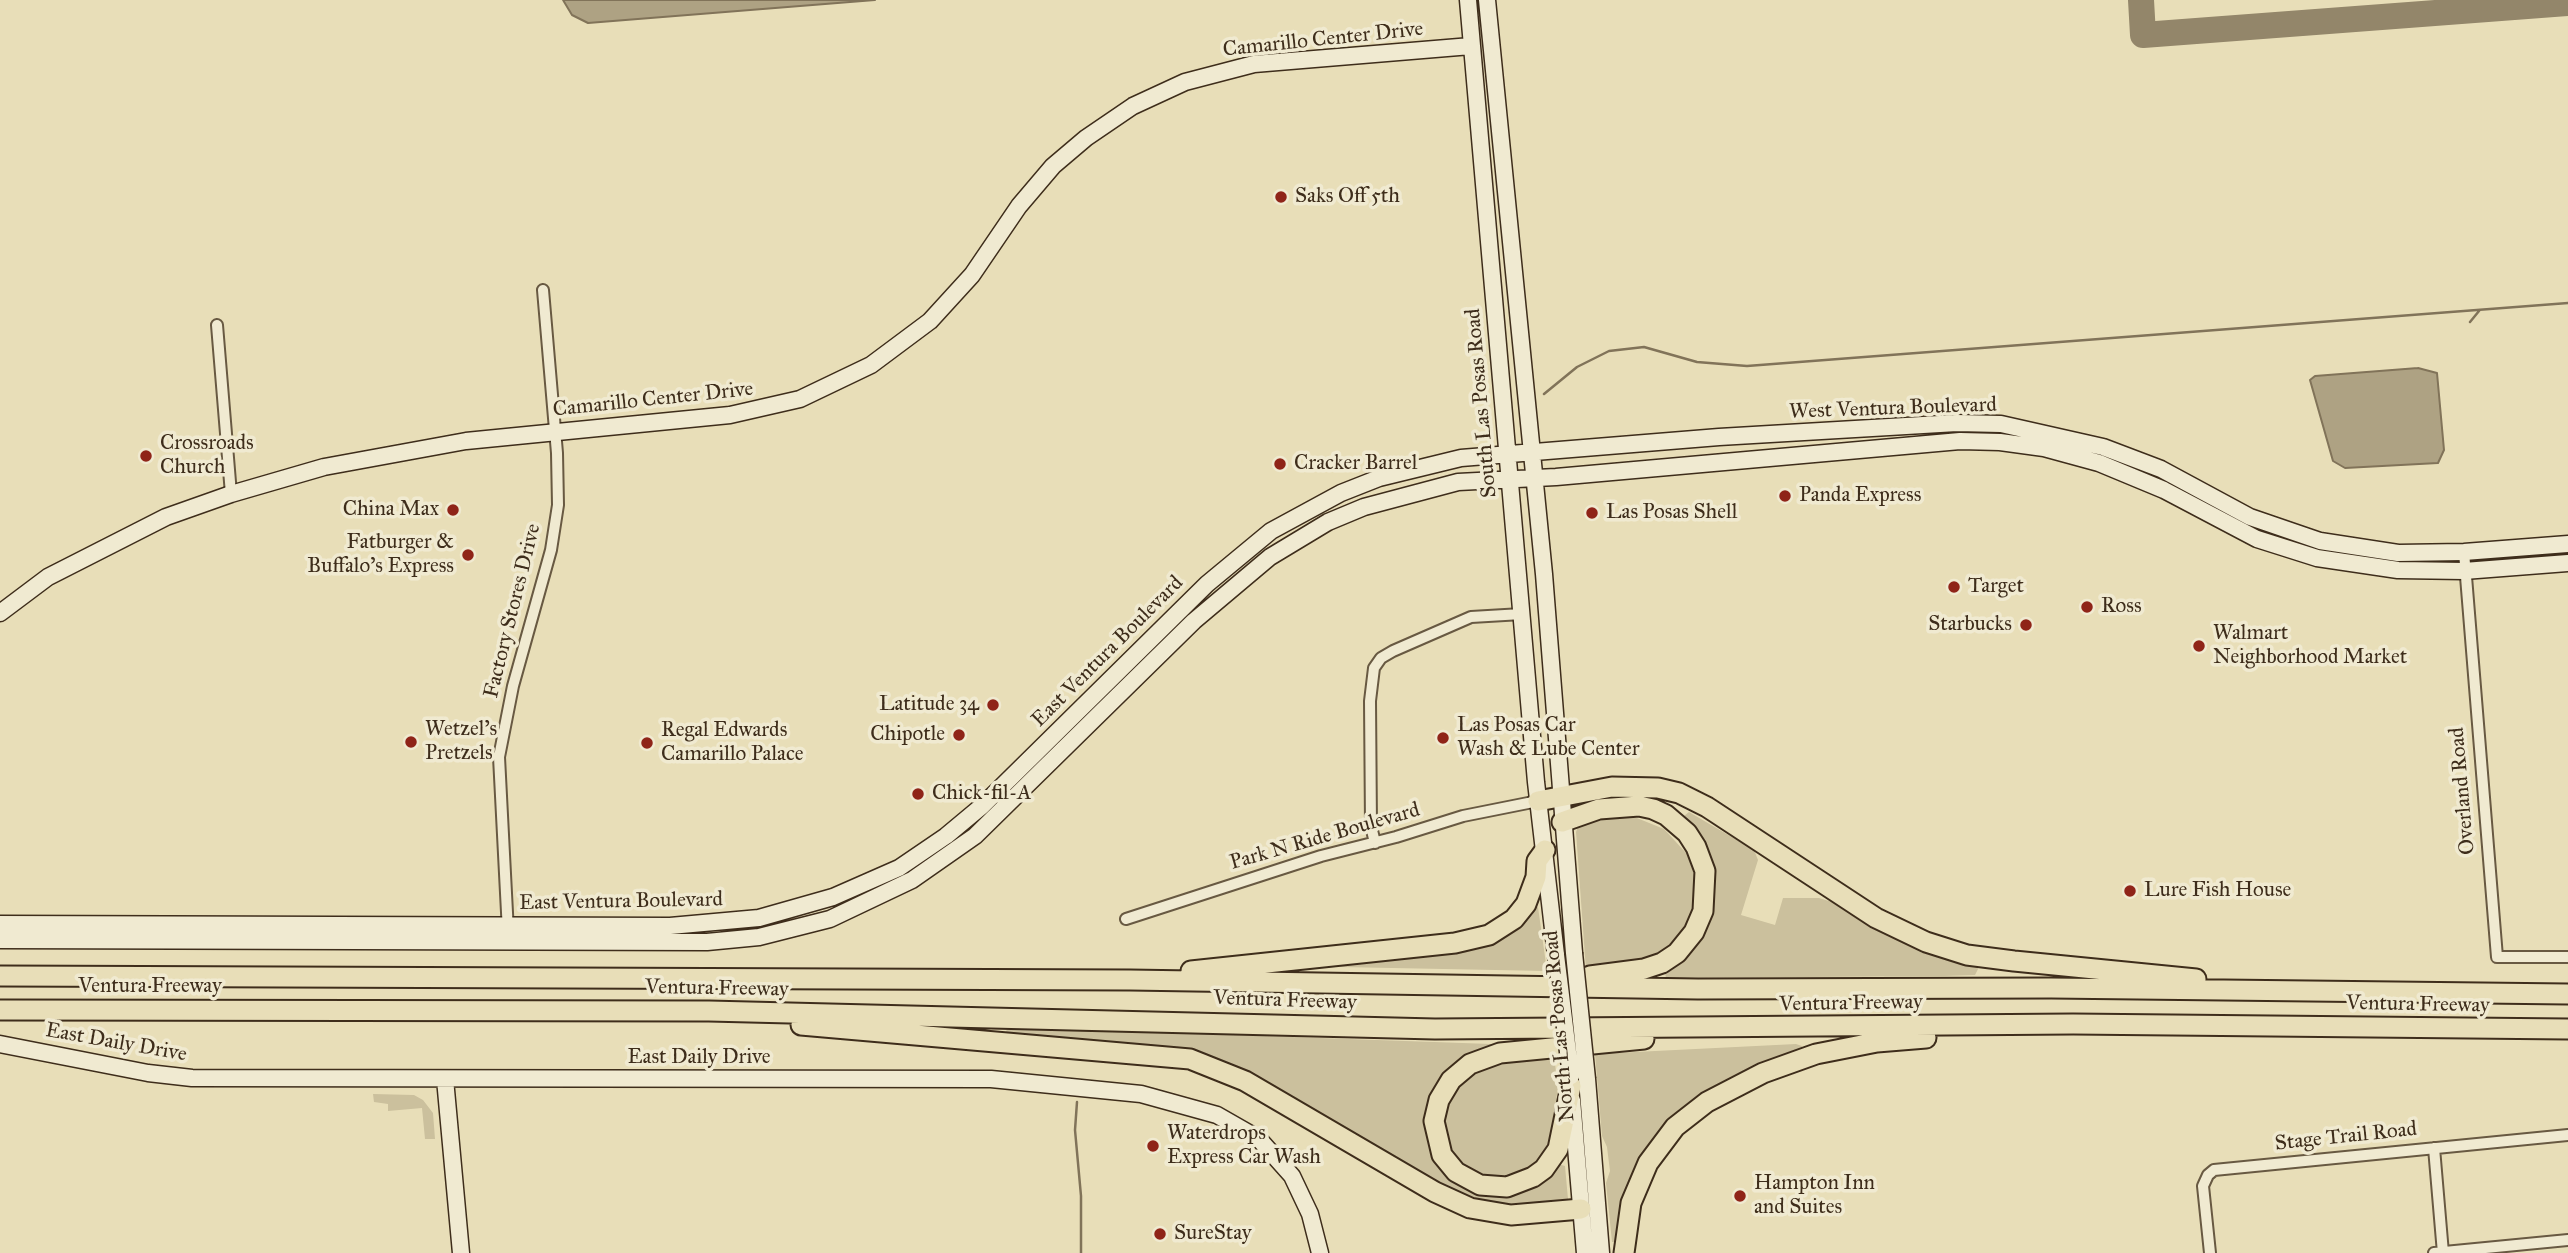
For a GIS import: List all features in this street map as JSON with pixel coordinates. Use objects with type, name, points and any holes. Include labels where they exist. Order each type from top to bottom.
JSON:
[{"type":"highway","points":[[1538,801],[1580,791],[1639,786],[1679,793],[1707,807],[1876,918],[1950,950],[2014,961],[2198,979],[2252,991]]},
{"type":"highway","points":[[1455,984],[1588,976],[1644,969],[1662,963],[1676,953],[1694,932],[1706,897],[1704,871],[1696,847],[1676,823],[1653,809],[1639,806],[1588,811],[1562,822]]},
{"type":"highway","points":[[1129,980],[1242,964],[1474,940],[1502,929],[1514,919],[1532,892],[1537,861],[1545,850]]},
{"type":"highway","name":"Ventura Freeway","points":[[0,976],[1129,980],[1698,989],[2568,994]]},
{"type":"highway","name":"Ventura Freeway","points":[[0,1010],[709,1011],[1435,1029],[2073,1024],[2568,1029]]},
{"type":"highway","points":[[709,1011],[797,1025],[1190,1059],[1245,1081],[1435,1192],[1470,1208],[1511,1215],[1589,1208]]},
{"type":"highway","points":[[1624,1253],[1631,1203],[1648,1163],[1675,1127],[1707,1102],[1733,1087],[1791,1062],[1844,1047],[2073,1024]]},
{"type":"highway","points":[[1576,1080],[1558,1149],[1544,1169],[1533,1177],[1507,1187],[1492,1188],[1457,1172],[1442,1155],[1434,1121],[1439,1100],[1460,1071],[1481,1059],[1500,1053],[1758,1028]]},
{"type":"main road","name":"South Las Posas Road","points":[[1468,0],[1538,801]]},
{"type":"main road","name":"South Las Posas Road","points":[[1487,0],[1552,663],[1560,796]]},
{"type":"main road","points":[[1471,46],[1479,50],[1482,56],[1492,139],[1500,148]]},
{"type":"main road","name":"Camarillo Center Drive","points":[[0,613],[32,586],[95,551],[166,517],[231,494],[370,456],[466,440],[705,418],[773,407],[829,387],[871,365],[912,337],[951,299],[1019,206],[1054,166],[1116,116],[1185,82],[1254,64],[1471,46]]},
{"type":"main road","name":"West Ventura Boulevard","points":[[1508,454],[1957,423],[2001,424],[2103,447],[2161,468],[2250,517],[2310,538],[2398,553],[2464,552],[2568,544]]},
{"type":"main road","name":"West Ventura Boulevard","points":[[1534,479],[1946,442],[2000,442],[2044,449],[2122,471],[2231,527],[2290,551],[2357,565],[2464,571],[2568,563]]},
{"type":"main road","name":"East Ventura Boulevard","points":[[0,940],[508,933],[711,924],[760,918],[797,909],[868,883],[926,851],[982,806],[1198,593],[1271,531],[1341,493],[1379,478],[1461,458],[1508,454]]},
{"type":"main road","name":"East Ventura Boulevard","points":[[0,924],[508,933],[708,942],[759,937],[830,919],[912,880],[975,836],[1194,621],[1270,557],[1328,523],[1396,496],[1458,482],[1534,479]]},
{"type":"main road","name":"North Las Posas Road","points":[[1560,796],[1574,953],[1576,1080]]},
{"type":"main road","name":"North Las Posas Road","points":[[1538,801],[1556,955],[1576,1080],[1589,1208],[1601,1253]]},
{"type":"main road","name":"East Daily Drive","points":[[0,1044],[148,1073],[192,1078],[991,1079],[1141,1094],[1217,1115],[1259,1139],[1275,1154],[1297,1186],[1310,1214],[1320,1253]]},
{"type":"main road","points":[[445,1079],[461,1253]]},
{"type":"main road","name":"North Las Posas Road","points":[[1585,1253],[1589,1208]]},
{"type":"street","name":"Factory Stores Drive","points":[[508,933],[499,757],[513,686],[555,526],[558,484],[542,290]]},
{"type":"street","points":[[216,325],[231,494]]},
{"type":"street","name":"Overland Road","points":[[2464,552],[2497,957],[2568,957]]},
{"type":"street","points":[[1374,843],[1371,826],[1370,701],[1374,668],[1381,658],[1393,651],[1471,617],[1522,614]]},
{"type":"street","name":"Park N Ride Boulevard","points":[[1126,919],[1321,856],[1463,816],[1538,801]]},
{"type":"street","name":"Stage Trail Road","points":[[2210,1253],[2203,1186],[2207,1175],[2214,1170],[2568,1135]]},
{"type":"street","points":[[2434,1148],[2443,1253]]},
{"type":"street","points":[[2434,1253],[2568,1240]]},
{"type":"shaded area","points":[[563,0],[875,0],[588,23],[572,15]]},
{"type":"shaded area","points":[[2418,368],[2437,373],[2444,450],[2438,463],[2345,468],[2333,461],[2310,380],[2315,376]]},
{"type":"shaded area","points":[[1689,812],[1754,850],[1758,860],[1741,915],[1775,925],[1783,898],[1819,898],[1832,902],[1905,942],[1978,965],[1975,975],[1666,978],[1664,967],[1711,901],[1679,820]]},
{"type":"shaded area","points":[[1632,816],[1664,829],[1687,854],[1695,877],[1694,907],[1685,930],[1670,948],[1648,961],[1586,970],[1576,832],[1579,824],[1591,818]]},
{"type":"shaded area","points":[[1530,907],[1538,907],[1547,971],[1340,967],[1339,964],[1432,951]]},
{"type":"shaded area","points":[[1007,1029],[1491,1044],[1492,1051],[1448,1077],[1436,1157],[1511,1195],[1530,1188],[1558,1164],[1565,1166],[1568,1199],[1504,1205],[1457,1193],[1246,1073],[1004,1037]]},
{"type":"shaded area","points":[[1796,1044],[1802,1046],[1802,1051],[1675,1119],[1617,1242],[1612,1242],[1606,1183],[1610,1171],[1607,1147],[1602,1136],[1595,1054]]},
{"type":"shaded area","points":[[1554,1056],[1558,1088],[1548,1148],[1535,1166],[1509,1180],[1473,1175],[1450,1155],[1442,1121],[1450,1096],[1472,1073],[1503,1061]]},
{"type":"shaded area","points":[[373,1094],[414,1095],[423,1100],[433,1113],[435,1139],[425,1139],[422,1108],[388,1111],[388,1104],[374,1102]]},
{"type":"waterway","points":[[1544,394],[1577,367],[1609,351],[1644,347],[1697,362],[1747,366],[2568,303]]},
{"type":"waterway","points":[[2470,322],[2479,311]]},
{"type":"waterway","points":[[1077,1102],[1075,1130],[1081,1196],[1081,1253]]},
{"type":"taxiway","points":[[2141,0],[2143,35],[2568,3]]},
{"type":"place","name":"Saks Off 5th","points":[[1281,197]]},
{"type":"place","name":"Crossroads Church","points":[[146,456]]},
{"type":"place","name":"Cracker Barrel","points":[[1280,464]]},
{"type":"place","name":"Panda Express","points":[[1785,496]]},
{"type":"place","name":"China Max","points":[[453,510]]},
{"type":"place","name":"Las Posas Shell","points":[[1592,513]]},
{"type":"place","name":"Fatburger & Buffalo's Express","points":[[468,555]]},
{"type":"place","name":"Target","points":[[1954,587]]},
{"type":"place","name":"Ross","points":[[2087,607]]},
{"type":"place","name":"Starbucks","points":[[2026,625]]},
{"type":"place","name":"Walmart Neighborhood Market","points":[[2199,646]]},
{"type":"place","name":"Latitude 34","points":[[993,705]]},
{"type":"place","name":"Chipotle","points":[[959,735]]},
{"type":"place","name":"Las Posas Car Wash & Lube Center","points":[[1443,738]]},
{"type":"place","name":"Wetzel's Pretzels","points":[[411,742]]},
{"type":"place","name":"Regal Edwards Camarillo Palace","points":[[647,743]]},
{"type":"place","name":"Chick-fil-A","points":[[918,794]]},
{"type":"place","name":"Lure Fish House","points":[[2130,891]]},
{"type":"place","name":"Waterdrops Express Car Wash","points":[[1153,1146]]},
{"type":"place","name":"Hampton Inn and Suites","points":[[1740,1196]]},
{"type":"place","name":"SureStay","points":[[1160,1234]]}]
